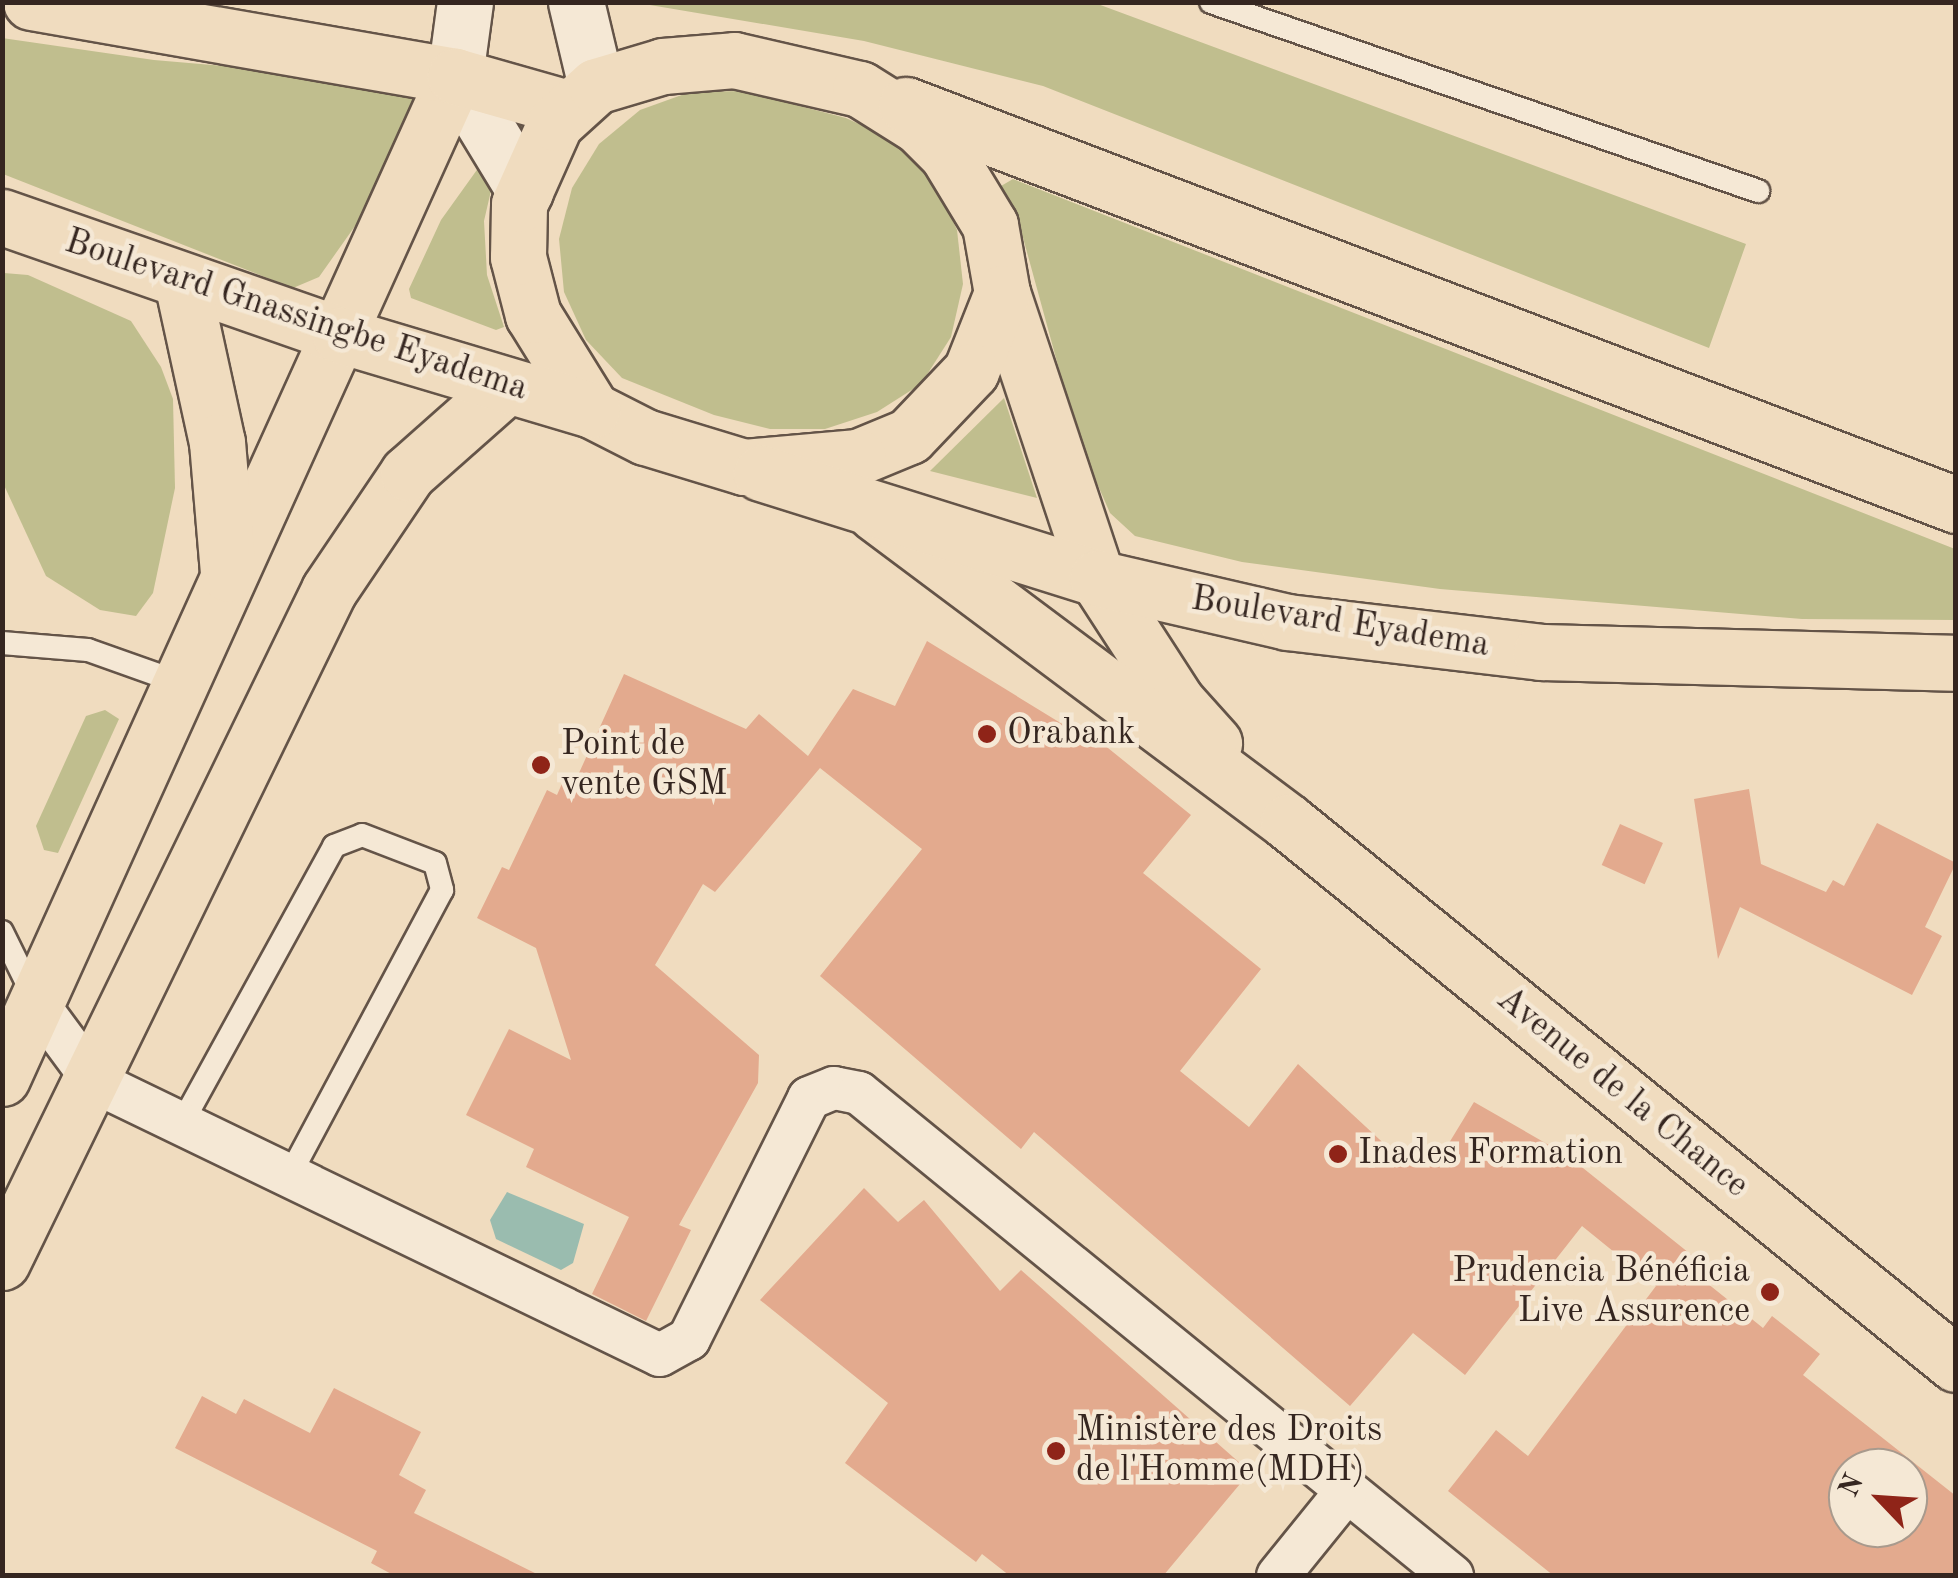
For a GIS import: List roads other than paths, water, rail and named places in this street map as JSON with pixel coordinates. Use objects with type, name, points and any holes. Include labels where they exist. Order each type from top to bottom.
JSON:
[{"type":"main road","points":[[31,2],[582,97],[663,66],[734,60],[860,89],[1088,169],[1956,506]]},
{"type":"main road","points":[[2,1078],[455,76],[466,2]]},
{"type":"main road","points":[[576,2],[582,97],[525,190],[518,258],[532,315],[592,410]]},
{"type":"main road","points":[[455,76],[525,190]]},
{"type":"main road","points":[[860,89],[919,126],[970,186],[990,224],[1002,293],[1097,578],[1178,703],[1288,822]]},
{"type":"main road","name":"Boulevard Gnassingbe Eyadema","points":[[2,216],[182,282],[504,388],[592,410],[645,437],[744,466]]},
{"type":"main road","points":[[182,282],[216,442],[228,574]]},
{"type":"main road","points":[[744,466],[858,457],[909,436],[971,371],[1002,293]]},
{"type":"main road","points":[[2,1262],[95,1082],[329,590],[408,474],[504,388]]},
{"type":"main road","name":"Boulevard Eyadema","points":[[744,466],[875,513],[1097,578],[1287,622],[1541,652],[1956,663]]},
{"type":"main road","points":[[875,513],[1288,822]]},
{"type":"main road","name":"Avenue de la Chance","points":[[1288,822],[1956,1364]]},
{"type":"street","points":[[38,1005],[95,1082],[660,1355],[690,1339],[809,1098],[847,1088],[1452,1576]]},
{"type":"street","points":[[1278,1576],[1346,1492]]},
{"type":"lane","points":[[1212,2],[1260,12],[1758,190]]},
{"type":"lane","points":[[2,643],[88,650],[182,683]]},
{"type":"lane","points":[[182,1123],[334,846],[362,835],[434,863],[442,890],[290,1175]]},
{"type":"lane","points":[[2,932],[38,1005]]},
{"type":"place","name":"Orabank","points":[[987,734]]},
{"type":"place","name":"Point de vente GSM","points":[[541,765]]},
{"type":"place","name":"Inades Formation","points":[[1338,1154]]},
{"type":"place","name":"Prudencia Bénéficia Live Assurence","points":[[1770,1292]]},
{"type":"place","name":"Ministère des Droits de l'Homme(MDH)","points":[[1056,1451]]}]
